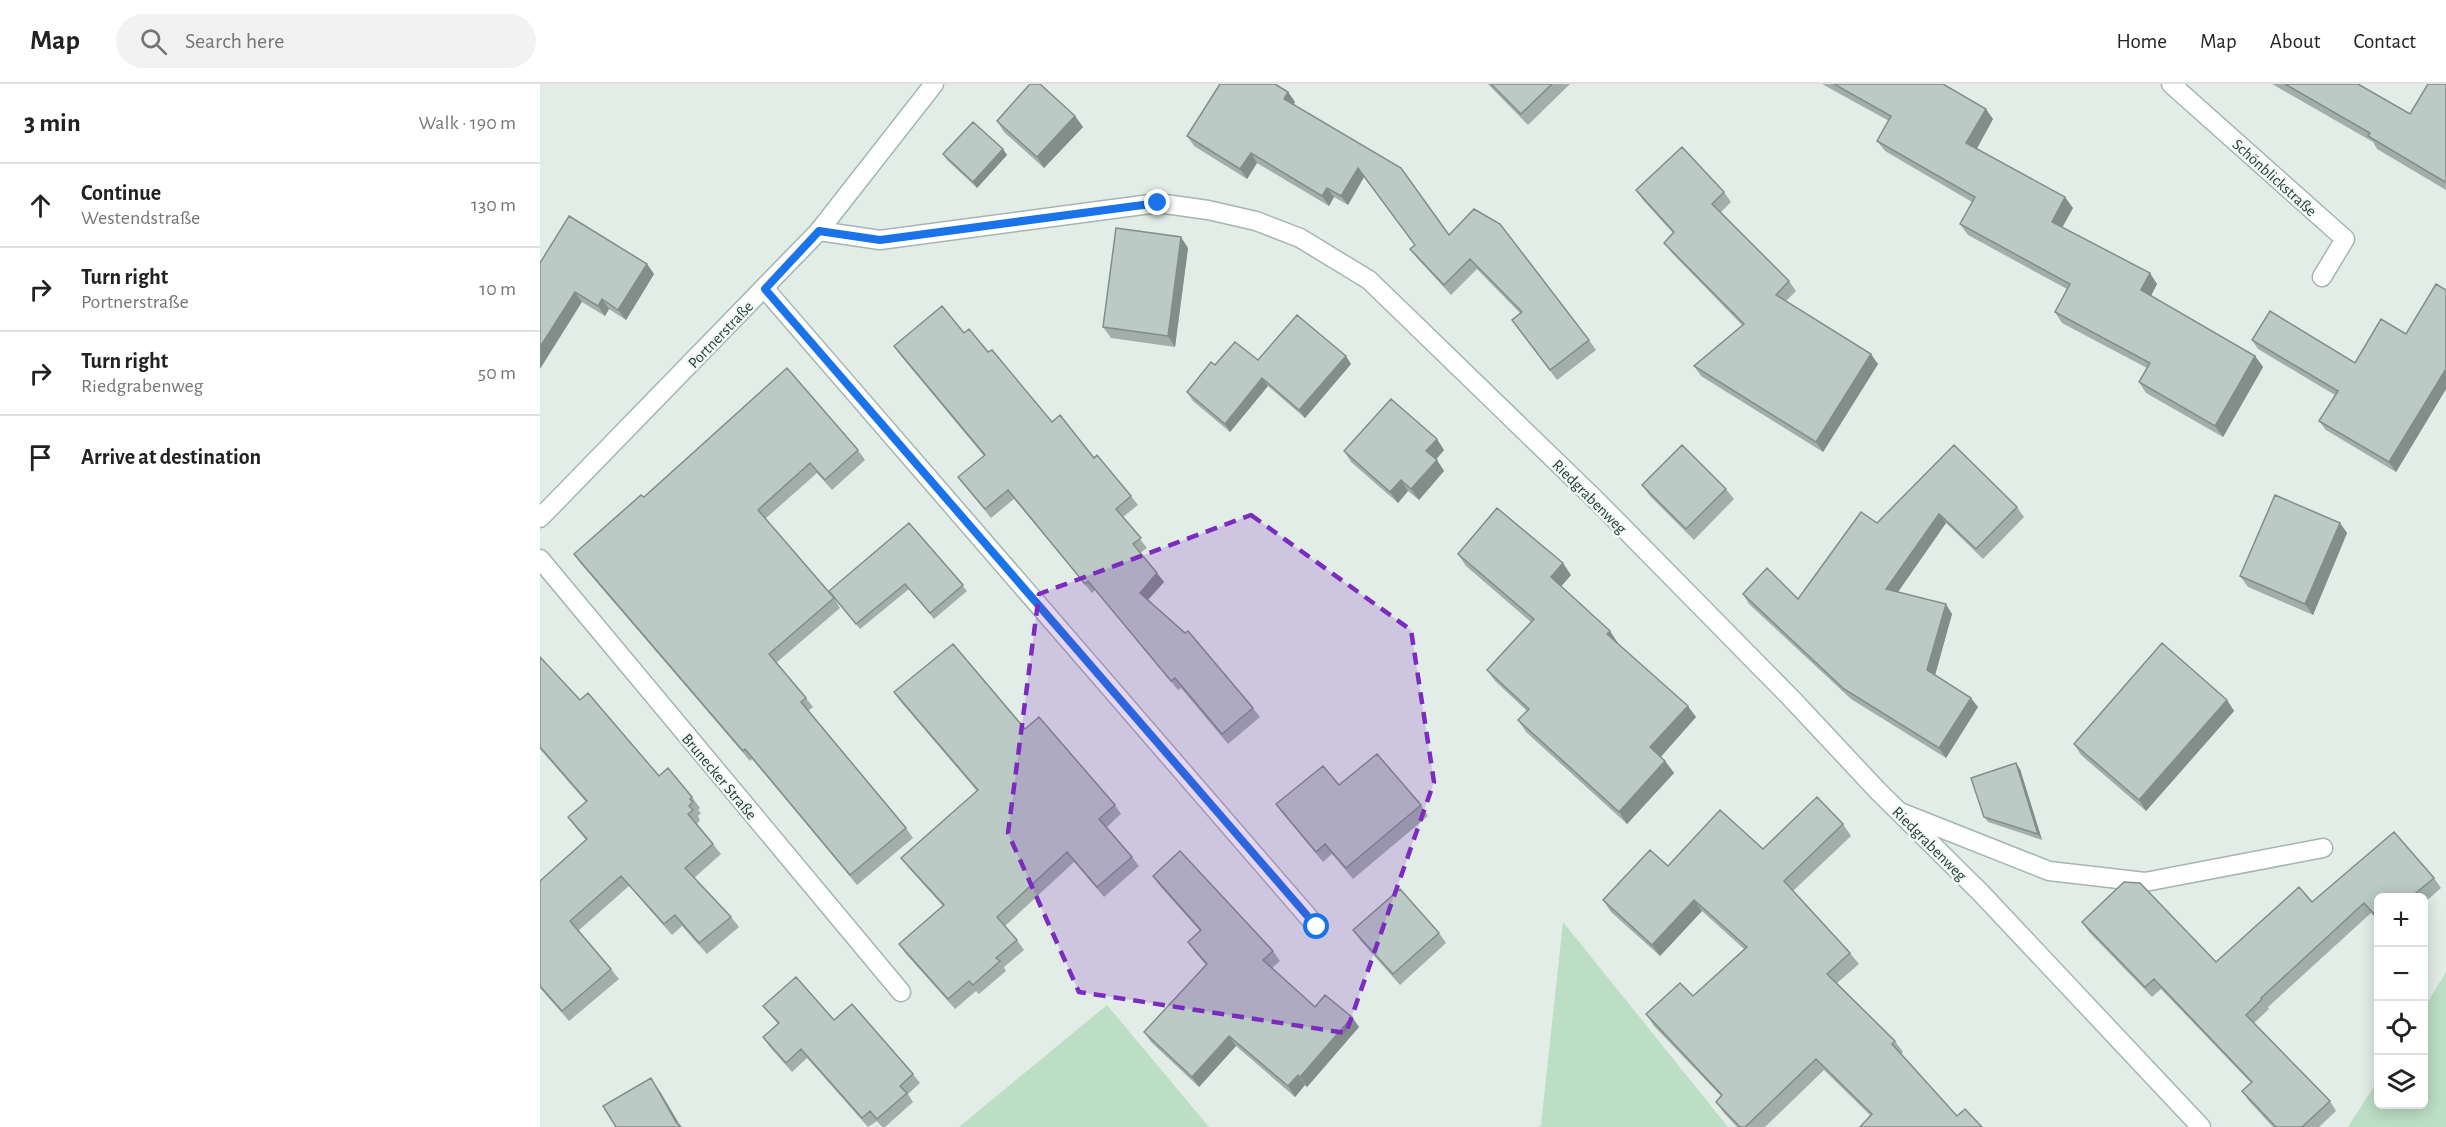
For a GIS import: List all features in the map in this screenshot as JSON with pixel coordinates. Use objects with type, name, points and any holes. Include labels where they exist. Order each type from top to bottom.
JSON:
[{"type":"street","name":"Portnerstraße","points":[[540,518],[819,231],[934,84]]},
{"type":"street","name":"Schönblickstraße","points":[[2171,84],[2346,239],[2322,277]]},
{"type":"street","name":"Riedgrabenweg","points":[[819,231],[880,240],[1158,203],[1246,219],[1300,238],[1369,280],[1599,503],[1981,893],[2201,1127]]},
{"type":"street","points":[[765,289],[1317,927]]},
{"type":"street","name":"Brunecker Straße","points":[[540,559],[901,992]]},
{"type":"street","points":[[1900,812],[2049,872],[2145,882],[2323,848]]},
{"type":"highlighted area","points":[[1251,515],[1411,630],[1434,782],[1346,1033],[1079,992],[1008,833],[1039,594]]},
{"type":"green space","points":[[1563,922],[1728,1127],[1538,1127],[1541,1125]]},
{"type":"green space","points":[[2446,972],[2446,1127],[2348,1127],[2374,1086],[2374,1109],[2428,1109],[2428,1001]]},
{"type":"green space","points":[[1107,1005],[1209,1127],[959,1127]]},
{"type":"building","points":[[1030,84],[1040,84],[1075,116],[1037,157],[997,121]]},
{"type":"building","points":[[1220,84],[1275,84],[1288,92],[1284,99],[1401,168],[1449,235],[1474,209],[1500,224],[1589,340],[1550,370],[1512,320],[1522,312],[1470,259],[1444,285],[1410,249],[1415,245],[1358,168],[1341,196],[1327,188],[1322,196],[1251,153],[1240,169],[1187,136]]},
{"type":"building","points":[[1491,84],[1552,84],[1521,114]]},
{"type":"building","points":[[1834,84],[1943,84],[1986,109],[1966,143],[2065,197],[2052,222],[2150,273],[2141,290],[2255,356],[2215,426],[2139,382],[2150,363],[2055,312],[2070,284],[1960,224],[1975,197],[1877,141],[1891,116]]},
{"type":"building","points":[[2285,84],[2358,84],[2410,114],[2428,84],[2446,84],[2446,181],[2368,136],[2370,133]]},
{"type":"building","points":[[973,122],[1003,149],[973,182],[943,154]]},
{"type":"building","points":[[1682,147],[1724,192],[1712,204],[1789,281],[1776,295],[1871,354],[1816,442],[1694,366],[1744,324],[1664,243],[1674,232],[1636,190]]},
{"type":"building","points":[[569,216],[647,264],[618,310],[602,299],[598,306],[575,292],[540,347],[540,263]]},
{"type":"building","points":[[1116,228],[1181,237],[1168,336],[1103,327]]},
{"type":"building","points":[[2436,284],[2446,290],[2446,369],[2389,462],[2319,421],[2338,391],[2252,340],[2270,311],[2355,363],[2381,319],[2406,334]]},
{"type":"building","points":[[942,306],[964,333],[969,329],[988,352],[992,350],[1052,422],[1060,415],[1094,458],[1097,455],[1131,496],[1116,509],[1141,538],[1133,544],[1157,573],[1140,593],[1185,633],[1188,631],[1253,708],[1222,734],[1175,678],[1171,681],[1088,581],[1085,584],[1008,490],[985,509],[958,477],[985,455],[894,346]]},
{"type":"building","points":[[1297,315],[1346,356],[1299,410],[1262,378],[1225,424],[1187,392],[1211,362],[1215,365],[1235,342],[1258,360]]},
{"type":"building","points":[[787,368],[858,450],[825,480],[810,463],[758,510],[834,598],[769,654],[806,698],[801,702],[906,828],[850,875],[745,749],[743,751],[574,554],[641,495],[644,497]]},
{"type":"building","points":[[1391,399],[1437,439],[1426,451],[1437,460],[1411,489],[1401,480],[1390,492],[1344,451]]},
{"type":"building","points":[[1682,445],[1726,489],[1686,529],[1642,485]]},
{"type":"building","points":[[1954,445],[2017,507],[1976,549],[1939,514],[1886,589],[1946,604],[1927,670],[1971,698],[1939,748],[1844,689],[1743,594],[1767,568],[1798,599],[1861,512],[1877,523]]},
{"type":"building","points":[[2275,495],[2340,523],[2305,604],[2240,576]]},
{"type":"building","points":[[1497,508],[1563,563],[1551,577],[1610,631],[1607,634],[1688,706],[1650,747],[1665,761],[1619,812],[1518,720],[1529,709],[1487,670],[1534,619],[1458,554]]},
{"type":"building","points":[[909,523],[963,585],[930,613],[905,584],[856,624],[829,591]]},
{"type":"building","points":[[2162,643],[2227,700],[2139,800],[2074,744]]},
{"type":"building","points":[[953,644],[1025,729],[1039,717],[1115,805],[1099,819],[1132,857],[1097,887],[1067,852],[997,917],[1017,940],[996,958],[1000,961],[973,985],[969,981],[948,999],[899,944],[944,905],[901,858],[978,790],[894,692]]},
{"type":"building","points":[[540,657],[580,700],[588,693],[659,776],[668,768],[692,797],[690,799],[693,802],[689,806],[693,810],[688,814],[713,844],[685,868],[731,917],[699,943],[675,915],[664,924],[621,876],[570,921],[611,969],[562,1011],[540,986],[540,881],[587,839],[568,817],[587,801],[540,747]]},
{"type":"building","points":[[1377,754],[1421,805],[1346,868],[1325,844],[1316,852],[1276,804],[1323,766],[1339,785]]},
{"type":"building","points":[[2016,763],[2038,834],[1984,817],[1971,778]]},
{"type":"building","points":[[1817,797],[1843,824],[1784,881],[1850,953],[1827,974],[1895,1041],[1892,1044],[1957,1116],[1965,1109],[1982,1127],[1860,1127],[1872,1114],[1816,1059],[1745,1127],[1740,1127],[1716,1102],[1722,1095],[1646,1014],[1680,983],[1693,996],[1747,947],[1694,900],[1652,945],[1603,900],[1650,850],[1668,866],[1720,810],[1763,849]]},
{"type":"building","points":[[2394,832],[2434,878],[2416,893],[2374,893],[2374,914],[2364,903],[2261,998],[2246,1015],[2330,1101],[2302,1127],[2276,1127],[2242,1091],[2252,1082],[2154,979],[2145,987],[2082,922],[2124,882],[2140,883],[2216,962],[2299,887],[2312,902]]},
{"type":"building","points":[[1180,851],[1273,951],[1263,960],[1315,1007],[1325,995],[1352,1017],[1300,1077],[1298,1075],[1288,1086],[1229,1036],[1192,1077],[1144,1032],[1207,964],[1188,942],[1201,930],[1153,876]]},
{"type":"building","points":[[1400,889],[1439,933],[1393,974],[1353,930]]},
{"type":"building","points":[[796,977],[834,1020],[852,1004],[913,1074],[900,1086],[907,1093],[877,1119],[870,1111],[862,1118],[801,1049],[786,1063],[763,1037],[779,1023],[763,1006]]},
{"type":"building","points":[[651,1078],[681,1127],[616,1127],[603,1106]]},
{"type":"route","points":[[1158,203],[880,240],[819,231],[765,289],[1317,927]]}]
